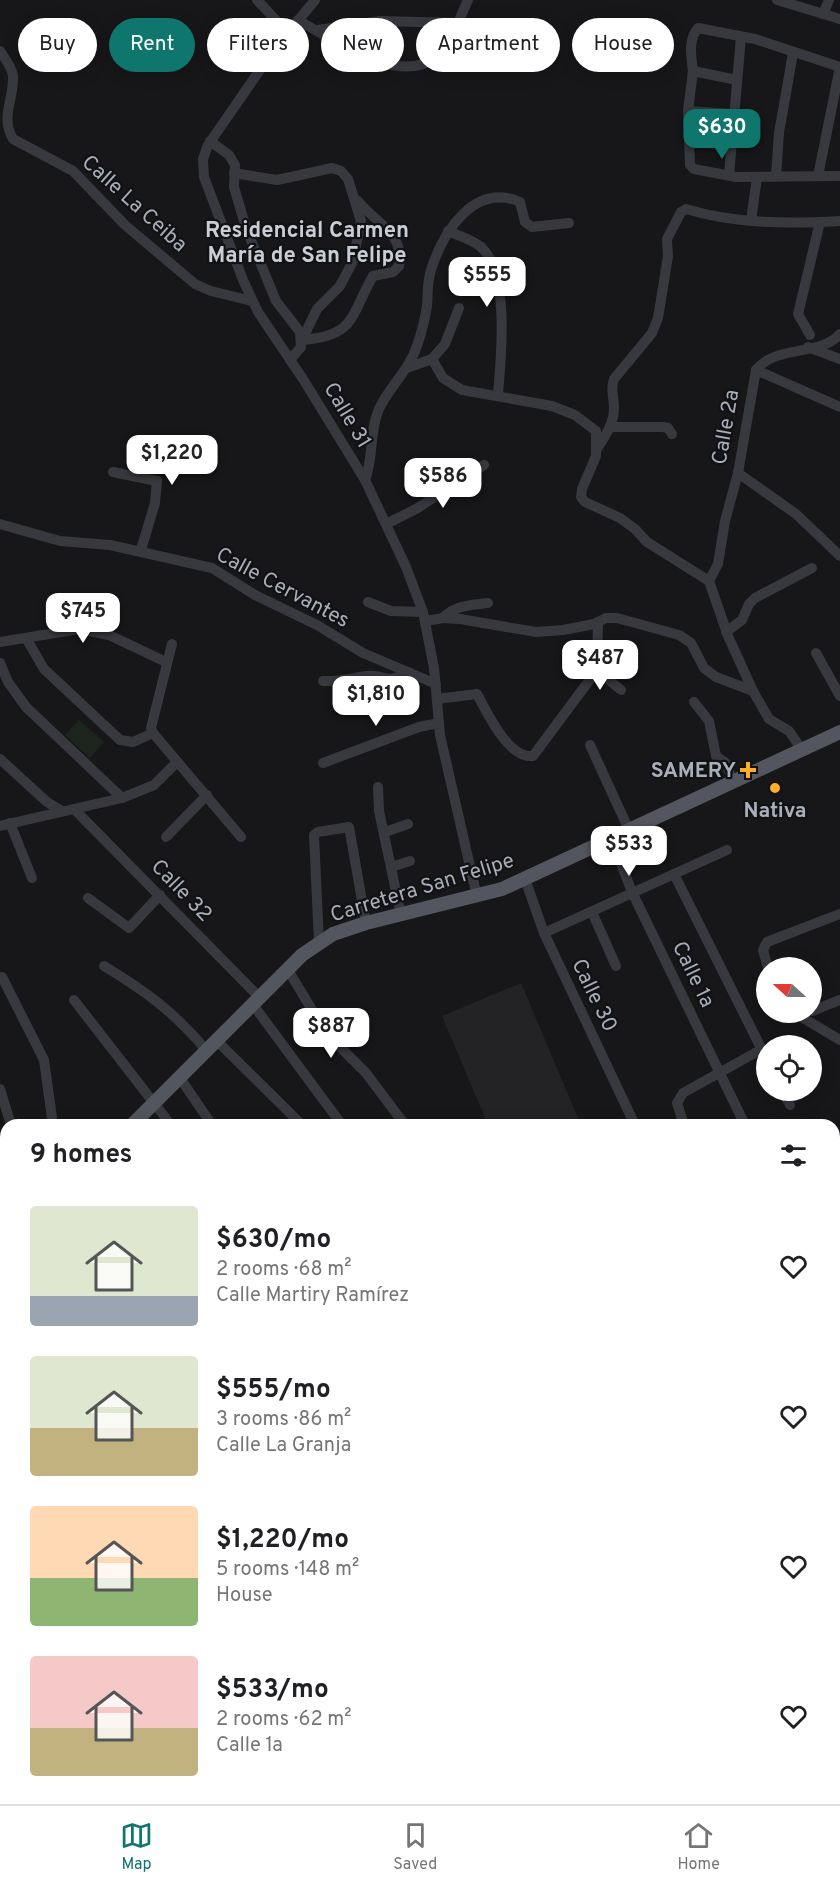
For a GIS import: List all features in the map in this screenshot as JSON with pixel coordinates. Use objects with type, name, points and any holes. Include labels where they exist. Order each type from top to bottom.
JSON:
[{"type":"main road","name":"Carretera San Felipe","points":[[138,1119],[288,970],[333,934],[366,923],[477,897],[525,879],[840,732]]},
{"type":"street","points":[[257,0],[274,18]]},
{"type":"street","name":"Calle 31","points":[[300,18],[315,0]]},
{"type":"street","points":[[460,18],[468,0]]},
{"type":"street","points":[[777,0],[840,19]]},
{"type":"street","points":[[823,14],[829,0]]},
{"type":"street","points":[[317,31],[380,21],[416,22]]},
{"type":"street","points":[[309,26],[388,66],[403,68],[416,66]]},
{"type":"street","points":[[818,176],[840,67],[755,39],[698,28],[692,34],[693,71],[688,111],[690,165],[694,169],[729,175],[757,177],[840,176]]},
{"type":"street","points":[[729,175],[741,37]]},
{"type":"street","name":"Calle La Ceiba","points":[[0,51],[11,69],[13,79],[3,118],[7,131],[13,139],[73,171],[125,225],[195,284],[211,291],[252,301]]},
{"type":"street","points":[[776,176],[779,133],[793,53]]},
{"type":"street","points":[[693,71],[737,81]]},
{"type":"street","name":"Calle 31","points":[[258,72],[210,141],[203,159],[204,177],[252,301],[365,480],[406,567],[424,616],[436,684],[439,723],[477,897]]},
{"type":"street","points":[[688,111],[734,114]]},
{"type":"street","points":[[210,141],[229,155],[235,165],[237,199],[276,301],[300,332],[303,340]]},
{"type":"street","points":[[234,173],[277,180],[332,168],[341,171],[348,179],[355,197],[361,221],[353,261],[340,286],[317,309],[302,347],[290,360]]},
{"type":"street","points":[[751,221],[757,177]]},
{"type":"street","points":[[303,340],[328,338],[337,334],[358,308],[373,276],[393,272],[399,266],[398,241],[395,235],[378,223],[355,197]]},
{"type":"street","points":[[365,480],[371,465],[379,408],[407,368],[417,346],[427,309],[431,269],[448,231],[462,213],[478,202],[498,197],[520,202],[525,222],[532,227],[569,223]]},
{"type":"street","points":[[802,750],[789,731],[769,719],[753,692],[726,632],[709,581],[647,542],[620,518],[585,502],[581,496],[597,449],[610,428],[614,410],[611,387],[621,368],[652,333],[658,318],[668,256],[666,239],[681,212],[686,209],[712,217],[751,221],[840,221]]},
{"type":"street","points":[[810,335],[798,314],[820,222]]},
{"type":"street","points":[[448,231],[480,246],[489,256],[501,293],[502,351],[498,394]]},
{"type":"street","points":[[407,368],[432,359],[445,344],[459,308]]},
{"type":"street","name":"Calle 2a","points":[[709,581],[718,564],[725,521],[738,473],[756,370],[772,357],[834,340],[840,334]]},
{"type":"street","points":[[808,347],[840,359]]},
{"type":"street","points":[[432,359],[443,378],[462,390],[498,394],[552,406],[575,416],[596,431],[597,449]]},
{"type":"street","points":[[756,370],[840,407]]},
{"type":"street","points":[[610,428],[663,427],[668,428],[672,434]]},
{"type":"street","points":[[386,524],[416,509],[484,465]]},
{"type":"street","points":[[113,472],[157,482],[155,503],[141,550]]},
{"type":"street","points":[[738,473],[796,514],[840,556]]},
{"type":"street","name":"Calle Cervantes","points":[[0,524],[60,541],[141,550],[212,568],[255,595],[317,625],[363,654],[436,684]]},
{"type":"street","points":[[726,632],[742,620],[749,604],[755,598],[812,568]]},
{"type":"street","points":[[369,602],[391,611],[498,624],[536,632],[563,630],[606,618],[617,618],[679,635],[691,644],[704,668],[716,676],[753,692]]},
{"type":"street","points":[[443,618],[450,610],[488,603]]},
{"type":"street","points":[[437,699],[477,694],[499,734],[514,749],[531,757],[597,670],[598,622]]},
{"type":"street","points":[[0,642],[79,629],[109,635],[166,662]]},
{"type":"street","points":[[26,638],[44,669],[120,740],[133,742],[153,733]]},
{"type":"street","points":[[172,644],[151,728],[241,837]]},
{"type":"street","points":[[816,653],[840,696]]},
{"type":"street","points":[[0,663],[8,682],[26,707],[122,798]]},
{"type":"street","points":[[597,670],[621,690]]},
{"type":"street","points":[[323,681],[360,678],[394,680],[409,672]]},
{"type":"street","points":[[338,707],[356,688],[360,678]]},
{"type":"street","points":[[694,702],[709,721],[716,756],[726,763],[733,782]]},
{"type":"street","points":[[323,763],[419,727],[439,723]]},
{"type":"street","points":[[590,746],[629,830]]},
{"type":"street","points":[[0,759],[46,802],[62,812]]},
{"type":"street","points":[[32,879],[5,824],[122,798],[154,785],[177,762]]},
{"type":"street","points":[[378,787],[379,811],[401,915]]},
{"type":"street","points":[[166,837],[207,795]]},
{"type":"street","name":"Calle 32","points":[[74,809],[160,895],[258,1002],[338,1119]]},
{"type":"street","points":[[385,832],[408,824]]},
{"type":"street","points":[[319,943],[314,835],[318,832],[345,825],[349,827],[366,923]]},
{"type":"street","name":"Calle 1a","points":[[611,838],[632,892],[742,1119]]},
{"type":"street","points":[[544,933],[727,850]]},
{"type":"street","points":[[391,867],[410,861]]},
{"type":"street","points":[[674,874],[756,1038]]},
{"type":"street","name":"Calle 30","points":[[525,879],[544,933],[632,1119]]},
{"type":"street","points":[[88,898],[129,928],[160,895]]},
{"type":"street","points":[[592,912],[616,966]]},
{"type":"street","points":[[765,957],[763,950],[772,938],[840,914]]},
{"type":"street","points":[[104,966],[138,986],[179,1018],[295,1119]]},
{"type":"street","points":[[288,970],[317,1018],[339,1046],[366,1073],[400,1119]]},
{"type":"street","points":[[2,977],[44,1060],[52,1119]]},
{"type":"street","points":[[74,1000],[166,1119]]},
{"type":"street","points":[[822,1007],[840,1000]]},
{"type":"street","points":[[815,1023],[840,1040]]},
{"type":"street","points":[[682,1119],[677,1103],[678,1097],[721,1073],[756,1058]]},
{"type":"street","points":[[180,1078],[208,1119]]},
{"type":"street","points":[[0,1089],[9,1119]]},
{"type":"street","points":[[788,1101],[790,1105]]},
{"type":"shaded area","points":[[79,720],[104,742],[90,758],[65,735]]},
{"type":"shaded area","points":[[521,983],[578,1119],[485,1119],[442,1016]]},
{"type":"place","name":"SAMERY","points":[[748,770]]},
{"type":"place","name":"Nativa","points":[[775,788]]},
{"type":"district","name":"Residencial Carmen María de San Felipe","points":[[307,242]]}]
